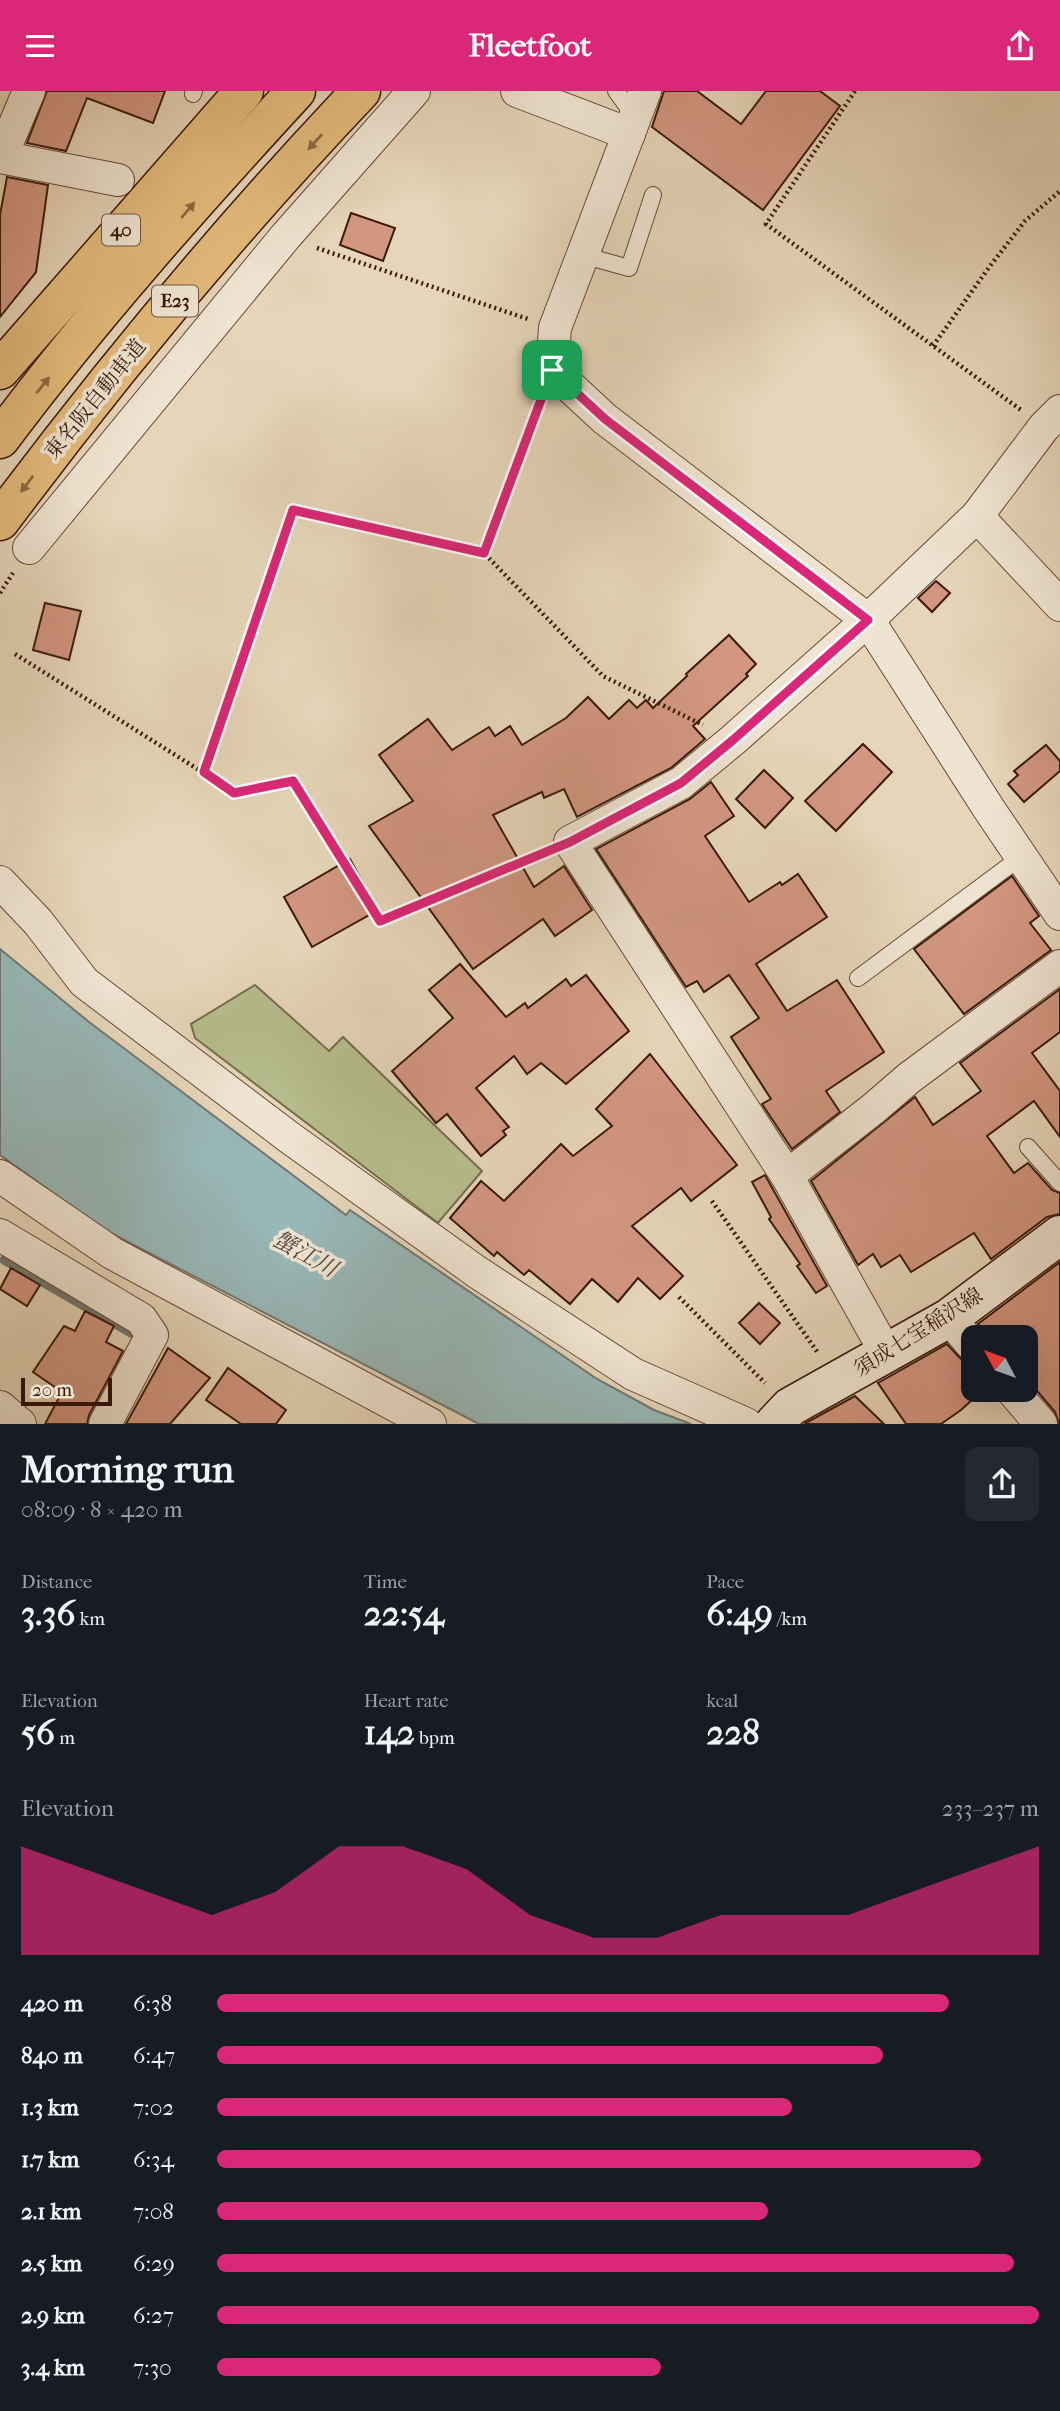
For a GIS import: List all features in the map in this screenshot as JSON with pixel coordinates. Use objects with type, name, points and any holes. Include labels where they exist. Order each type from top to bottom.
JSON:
[{"type":"main road","name":"40","points":[[0,370],[244,91]]},
{"type":"main road","name":"E23","points":[[0,439],[112,300],[208,187],[296,91]]},
{"type":"main road","name":"東名阪自動車道","points":[[0,521],[150,331],[361,91]]},
{"type":"main road","name":"須成七宝稲沢線","points":[[968,1325],[1060,1235]]},
{"type":"main road","name":"須成七宝稲沢線","points":[[782,1416],[886,1353],[961,1332]]},
{"type":"street","points":[[29,91],[0,157],[118,180]]},
{"type":"street","points":[[29,548],[285,237],[414,91]]},
{"type":"street","points":[[517,91],[636,114],[555,328],[552,370],[605,419],[868,620],[1060,914]]},
{"type":"street","points":[[886,1353],[787,1176],[570,842],[681,783],[733,740],[868,620],[977,516],[1052,419]]},
{"type":"street","points":[[977,516],[1060,604]]},
{"type":"street","points":[[0,882],[38,922],[84,982],[290,1138],[477,1272],[633,1374],[746,1424]]},
{"type":"street","points":[[787,1176],[873,1109],[909,1077],[1060,966]]},
{"type":"street","points":[[0,1176],[112,1252],[430,1424]]},
{"type":"street","points":[[1,1237],[141,1319],[152,1335],[105,1424]]},
{"type":"street","points":[[1022,1402],[1041,1424]]},
{"type":"street","points":[[0,1406],[20,1424]]},
{"type":"lane","points":[[616,91],[636,114]]},
{"type":"lane","points":[[582,255],[629,268],[653,195]]},
{"type":"lane","points":[[858,978],[1021,857]]},
{"type":"lane","points":[[1028,1147],[1060,1183]]},
{"type":"path","points":[[855,91],[766,224],[933,346],[1052,419]]},
{"type":"path","points":[[933,346],[1026,221],[1060,191]]},
{"type":"path","points":[[285,237],[555,328]]},
{"type":"path","points":[[484,553],[552,370]]},
{"type":"path","points":[[204,772],[293,510],[484,553],[603,676],[733,740]]},
{"type":"path","points":[[15,655],[234,793],[293,781],[380,921],[570,842]]},
{"type":"path","points":[[712,1201],[837,1381]]},
{"type":"path","points":[[679,1297],[782,1416]]},
{"type":"green space","points":[[255,985],[329,1051],[343,1037],[482,1171],[438,1223],[195,1038],[191,1024]]},
{"type":"water","name":"蟹江川","points":[[0,949],[89,1022],[346,1215],[350,1210],[597,1379],[654,1410],[691,1424],[479,1424],[105,1230],[0,1155]]},
{"type":"building","points":[[47,91],[165,91],[153,123],[87,98],[66,151],[27,143]]},
{"type":"building","points":[[664,91],[697,91],[741,124],[766,91],[820,91],[840,106],[763,210],[652,127]]},
{"type":"building","points":[[7,177],[48,185],[36,272],[0,317],[0,215]]},
{"type":"building","points":[[351,213],[395,228],[383,261],[340,245]]},
{"type":"building","points":[[936,581],[950,593],[932,612],[918,598]]},
{"type":"building","points":[[45,603],[81,611],[69,660],[33,650]]},
{"type":"building","points":[[729,635],[756,664],[746,674],[748,676],[693,726],[705,739],[671,768],[577,817],[564,789],[544,798],[542,792],[493,815],[534,887],[564,866],[592,910],[555,936],[543,919],[473,969],[369,826],[413,801],[379,755],[428,719],[452,750],[489,727],[495,736],[510,726],[522,745],[566,718],[588,697],[609,719],[629,700],[637,708],[646,700],[653,708]]},
{"type":"building","points":[[863,744],[892,772],[836,831],[805,801]]},
{"type":"building","points":[[1046,745],[1060,761],[1060,771],[1024,802],[1008,784],[1018,775],[1014,771]]},
{"type":"building","points":[[764,770],[793,798],[765,828],[736,799]]},
{"type":"building","points":[[711,782],[734,816],[705,836],[749,902],[798,874],[827,917],[756,964],[787,1011],[837,980],[884,1052],[826,1091],[840,1112],[792,1149],[762,1104],[771,1099],[731,1037],[759,1018],[729,975],[704,992],[697,981],[686,987],[596,849],[690,799]]},
{"type":"building","points":[[350,859],[378,910],[312,947],[284,897]]},
{"type":"building","points":[[1012,876],[1039,916],[1030,923],[1051,950],[964,1014],[914,949]]},
{"type":"building","points":[[460,964],[506,1017],[525,1003],[528,1008],[566,979],[571,986],[586,975],[629,1031],[566,1084],[541,1063],[527,1074],[514,1056],[476,1088],[509,1127],[503,1131],[506,1135],[481,1156],[447,1114],[436,1123],[392,1071],[453,1018],[429,990]]},
{"type":"building","points":[[1060,989],[1060,1032],[1032,1053],[1060,1091],[1060,1137],[1034,1101],[987,1136],[1014,1173],[1028,1163],[1052,1190],[1060,1193],[1060,1214],[1047,1217],[991,1259],[974,1233],[911,1272],[900,1255],[881,1267],[873,1254],[858,1265],[811,1181],[915,1097],[933,1125],[981,1091],[960,1063]]},
{"type":"building","points":[[650,1054],[737,1165],[691,1201],[681,1188],[632,1226],[683,1276],[660,1299],[638,1278],[618,1302],[592,1279],[570,1304],[529,1270],[524,1275],[497,1252],[494,1256],[450,1218],[481,1181],[504,1201],[561,1144],[573,1156],[612,1126],[596,1109]]},
{"type":"building","points":[[765,1175],[827,1286],[816,1293],[769,1219],[771,1217],[752,1182]]},
{"type":"building","points":[[1060,1262],[1060,1424],[1055,1412],[1038,1392],[1038,1325],[978,1324]]},
{"type":"building","points":[[11,1268],[40,1285],[27,1306],[0,1289]]},
{"type":"building","points":[[759,1303],[780,1323],[760,1344],[739,1323]]},
{"type":"building","points":[[85,1311],[114,1326],[106,1342],[123,1351],[89,1415],[87,1424],[45,1424],[62,1392],[33,1372],[64,1326],[75,1331]]},
{"type":"building","points":[[947,1344],[961,1359],[961,1402],[970,1402],[941,1424],[906,1424],[878,1383]]},
{"type":"building","points":[[168,1348],[210,1378],[170,1424],[126,1424]]},
{"type":"building","points":[[228,1368],[286,1410],[276,1424],[241,1424],[206,1400]]},
{"type":"building","points":[[855,1396],[884,1424],[804,1424]]},
{"type":"waterway","points":[[4,1260],[131,1333]]},
{"type":"route","points":[[552,370],[605,419],[868,620],[681,783],[570,842],[380,921],[293,781],[234,793],[204,772],[293,510],[484,553],[552,370]]}]
